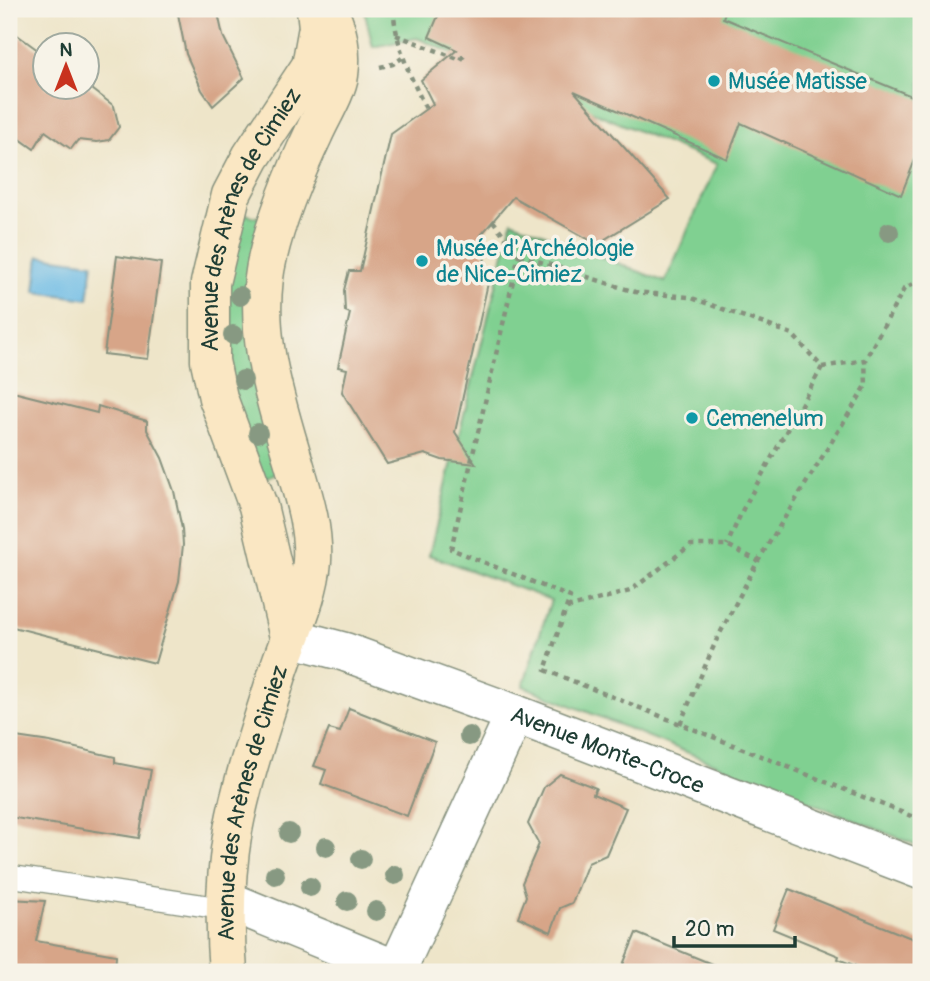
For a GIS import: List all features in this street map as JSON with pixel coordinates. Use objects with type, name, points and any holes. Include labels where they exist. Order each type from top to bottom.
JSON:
[{"type":"street","name":"Avenue des Arènes de Cimiez","points":[[289,637],[258,506],[218,398],[209,361],[209,284],[231,195],[251,157],[311,66],[318,27],[316,9]]},
{"type":"street","name":"Avenue des Arènes de Cimiez","points":[[228,972],[226,905],[233,831],[246,776],[289,637],[303,601],[312,562],[309,515],[271,386],[263,334],[262,284],[274,233],[291,181],[339,77],[340,46],[332,17],[326,9]]},
{"type":"street","name":"Avenue Monte-Croce","points":[[289,637],[345,652],[515,714],[921,870]]},
{"type":"street","points":[[226,905],[399,972],[515,714]]},
{"type":"lane","points":[[9,876],[226,905]]},
{"type":"path","points":[[393,9],[402,58],[426,109]]},
{"type":"path","points":[[396,35],[461,60],[465,53]]},
{"type":"path","points":[[493,221],[519,256],[635,292],[689,297],[792,334],[822,367]]},
{"type":"path","points":[[519,256],[451,549],[570,597],[545,670],[921,820]]},
{"type":"path","points":[[680,724],[716,642],[758,561],[866,386],[865,360],[904,289],[921,279]]},
{"type":"path","points":[[822,367],[865,360]]},
{"type":"path","points":[[727,545],[743,509],[822,367]]},
{"type":"path","points":[[566,608],[630,591],[691,545],[727,545],[758,561]]},
{"type":"green space","name":"Cemenelum","points":[[364,9],[921,9],[921,847],[523,686],[551,600],[429,555],[512,221],[665,282],[717,164],[417,38],[373,47]]},
{"type":"green space","points":[[241,213],[260,218],[279,471],[263,480],[236,404],[226,348],[229,280]]},
{"type":"water","points":[[39,256],[93,263],[88,299],[35,292]]},
{"type":"building","points":[[177,9],[217,9],[223,36],[244,78],[213,106],[202,90],[186,54]]},
{"type":"building","points":[[441,9],[726,9],[723,18],[921,100],[921,145],[901,195],[741,123],[727,159],[574,91],[670,199],[597,244],[513,197],[481,235],[488,283],[455,432],[476,464],[442,460],[425,454],[387,464],[342,392],[347,369],[338,367],[350,313],[345,311],[344,290],[349,271],[360,271],[391,134],[433,104],[421,80],[457,50],[429,37]]},
{"type":"building","points":[[9,29],[32,46],[32,102],[102,102],[102,97],[114,106],[119,127],[109,140],[78,140],[71,149],[45,131],[34,149],[9,131]]},
{"type":"building","points":[[117,256],[161,263],[148,359],[104,354]]},
{"type":"building","points":[[9,391],[97,413],[98,406],[147,421],[147,430],[162,458],[174,491],[183,545],[179,581],[155,663],[9,626]]},
{"type":"building","points":[[349,708],[435,742],[407,816],[321,784],[326,770],[314,766],[329,729],[340,732]]},
{"type":"building","points":[[9,736],[115,757],[115,763],[151,770],[139,838],[9,817]]},
{"type":"building","points":[[560,774],[596,788],[593,794],[626,808],[606,855],[588,863],[572,903],[560,908],[551,932],[518,917],[526,896],[522,883],[539,844],[528,824],[544,787]]},
{"type":"building","points":[[789,889],[921,942],[921,972],[871,972],[773,929]]},
{"type":"building","points":[[9,899],[45,901],[36,941],[116,955],[115,972],[9,972]]},
{"type":"building","points":[[636,933],[729,971],[729,972],[620,972]]},
{"type":"place","name":"Musée Matisse","points":[[714,81]]},
{"type":"place","name":"Musée d'Archéologie de Nice-Cimiez","points":[[422,261]]},
{"type":"place","name":"Cemenelum","points":[[692,418]]}]
